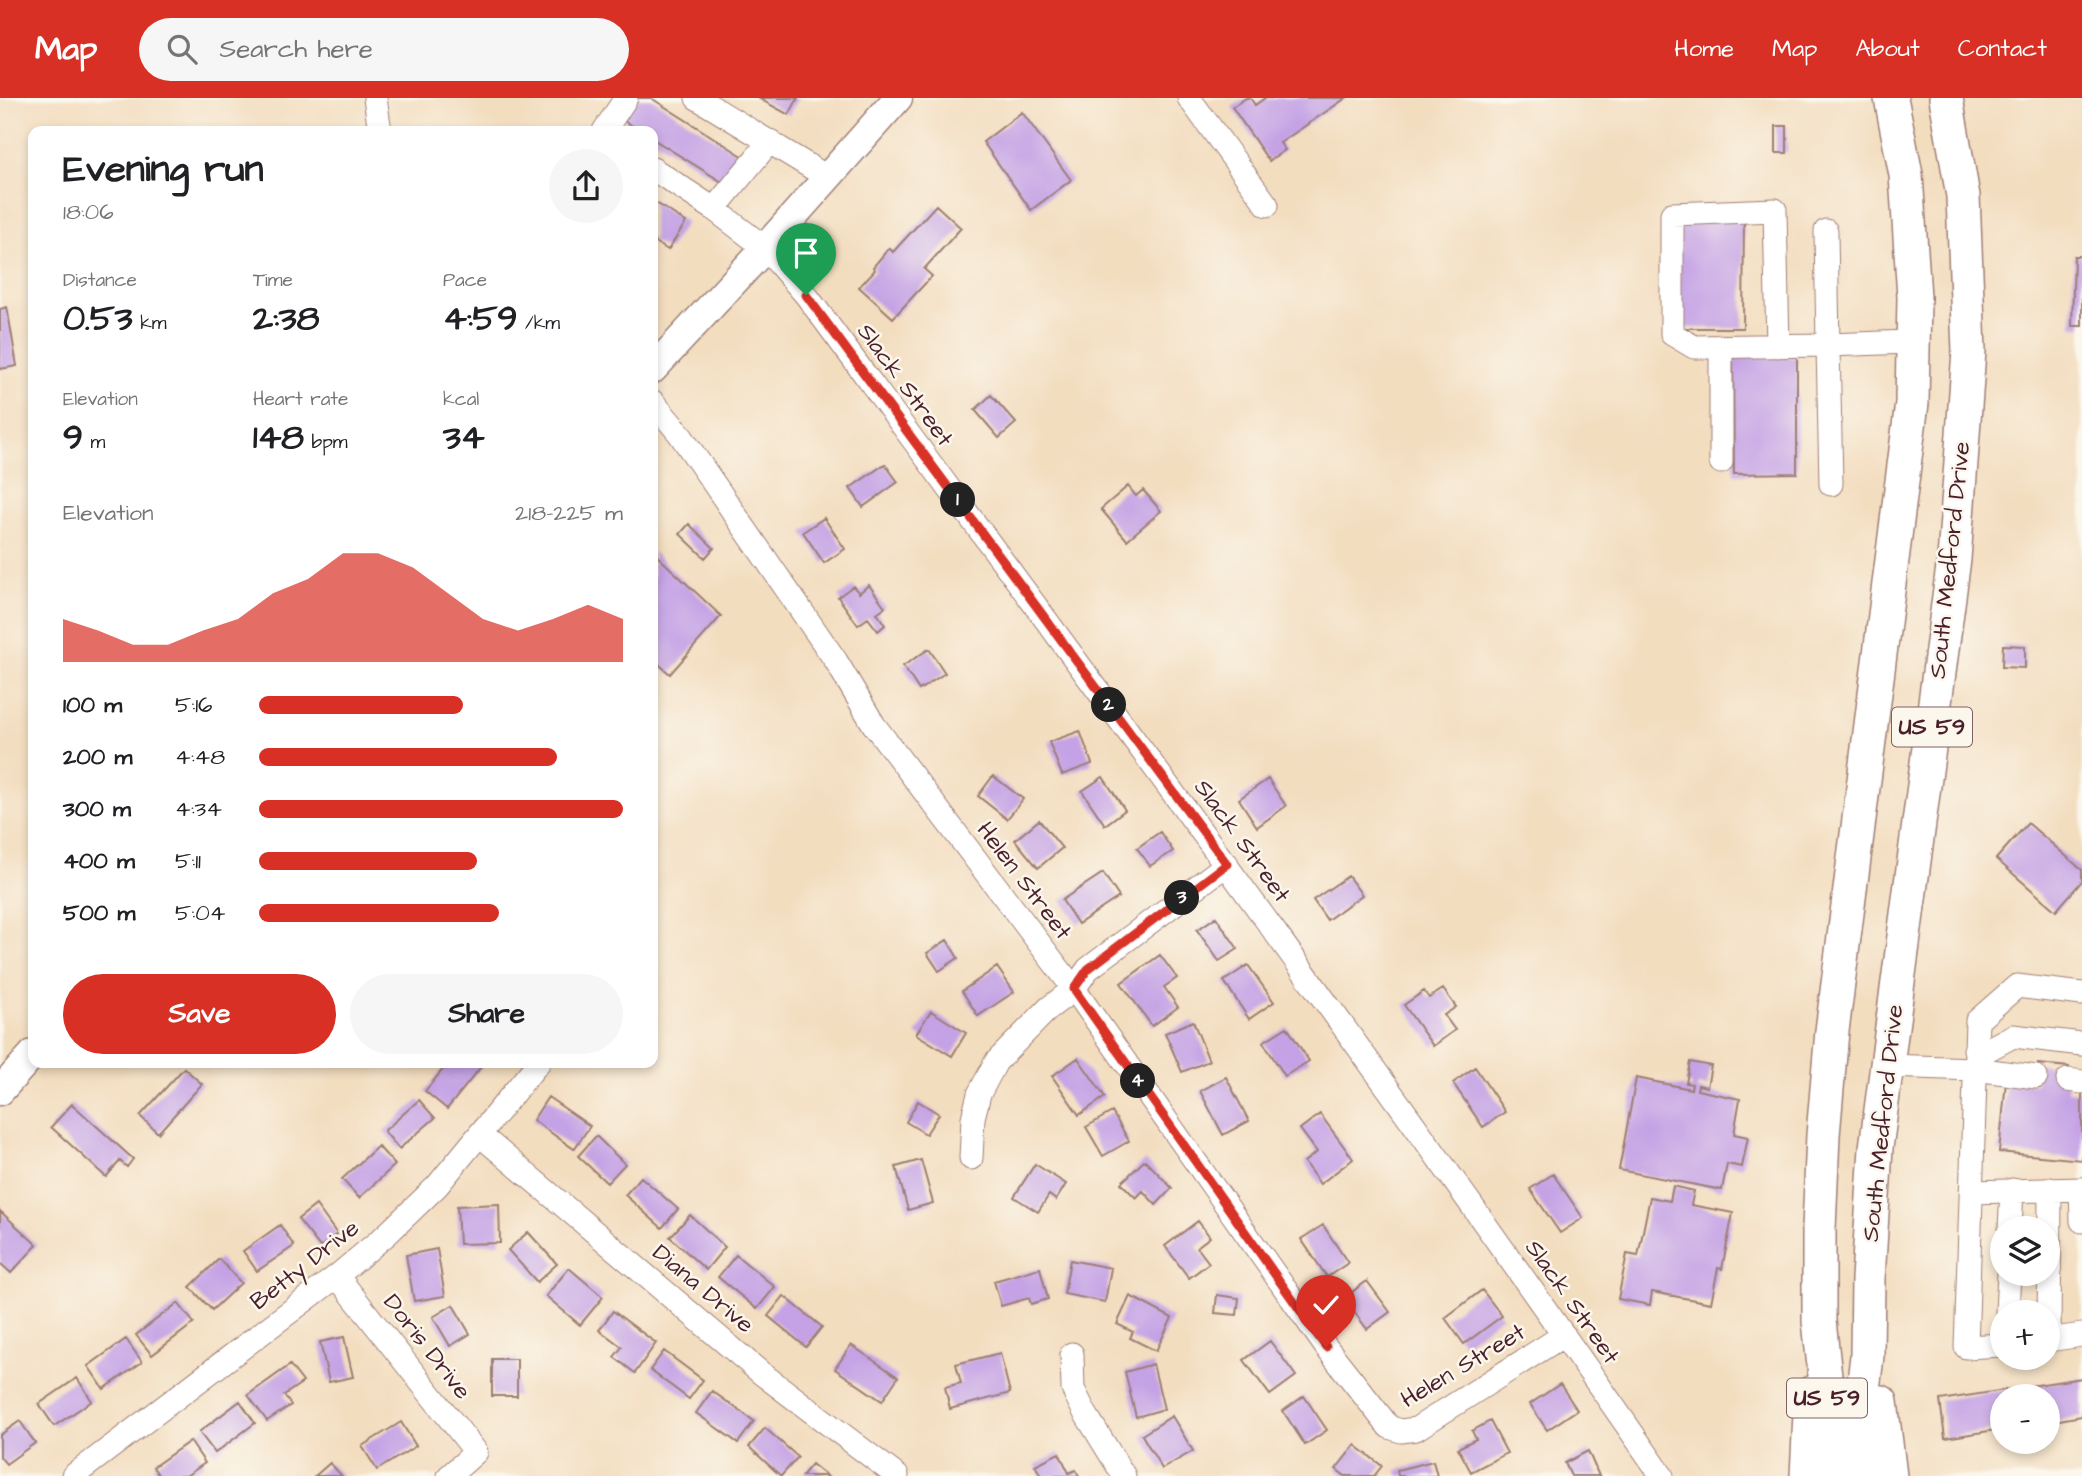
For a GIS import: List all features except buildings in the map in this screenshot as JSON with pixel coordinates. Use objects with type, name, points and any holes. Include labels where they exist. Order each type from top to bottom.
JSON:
[{"type":"highway","points":[[1873,98],[1911,356]]},
{"type":"highway","name":"US 59","points":[[1836,1476],[1819,1321],[1823,1135],[1832,1031],[1912,403],[1914,297],[1906,175],[1891,98]]},
{"type":"highway","name":"South Medford Drive","points":[[1867,1356],[1868,1279],[1877,1148],[1954,559],[1969,351],[1963,196],[1945,98]]},
{"type":"highway","points":[[1807,1476],[1809,1410],[1819,1321]]},
{"type":"highway","points":[[1867,1356],[1880,1394],[1890,1476]]},
{"type":"highway","name":"US 59","points":[[1865,1476],[1860,1415],[1867,1356]]},
{"type":"main road","points":[[658,364],[898,98]]},
{"type":"main road","points":[[0,1091],[28,1060]]},
{"type":"street","points":[[375,98],[379,126]]},
{"type":"street","points":[[607,126],[626,98]]},
{"type":"street","points":[[697,98],[827,177]]},
{"type":"street","points":[[1189,98],[1267,205]]},
{"type":"street","points":[[714,209],[770,141]]},
{"type":"street","name":"Slack Street","points":[[658,172],[714,209],[765,248],[806,295],[1227,864],[1662,1476]]},
{"type":"street","points":[[1778,346],[1775,210],[1672,214],[1672,334],[1694,347],[1721,347],[1778,346],[1828,345],[1911,356]]},
{"type":"street","points":[[1826,231],[1831,484]]},
{"type":"street","points":[[1721,347],[1721,462]]},
{"type":"street","name":"Helen Street","points":[[658,408],[687,444],[835,662],[874,725],[1074,989],[1326,1347],[1389,1427],[1401,1431],[1416,1429],[1564,1335]]},
{"type":"street","points":[[971,1158],[973,1118],[979,1094],[996,1062],[1049,1008],[1074,989],[1088,969],[1227,864]]},
{"type":"street","points":[[1990,1346],[1966,1347],[1976,1021],[2017,985],[2082,994]]},
{"type":"street","points":[[1975,1060],[2013,1036],[2082,1044]]},
{"type":"street","points":[[1887,1066],[1975,1060],[2036,1077]]},
{"type":"street","name":"Betty Drive","points":[[73,1476],[337,1276],[386,1235],[437,1186],[534,1068]]},
{"type":"street","name":"Diana Drive","points":[[480,1135],[761,1373],[897,1476]]},
{"type":"street","points":[[2049,1300],[2050,1189]]},
{"type":"street","points":[[1972,1192],[2082,1189],[2082,1221]]},
{"type":"street","points":[[2011,1216],[2012,1190]]},
{"type":"street","name":"Doris Drive","points":[[337,1276],[476,1452],[449,1476]]},
{"type":"street","points":[[2060,1338],[2082,1335]]},
{"type":"street","points":[[1072,1354],[1073,1389],[1124,1476]]},
{"type":"route","points":[[806,295],[1227,864],[1088,969],[1074,989],[1326,1347]]}]
